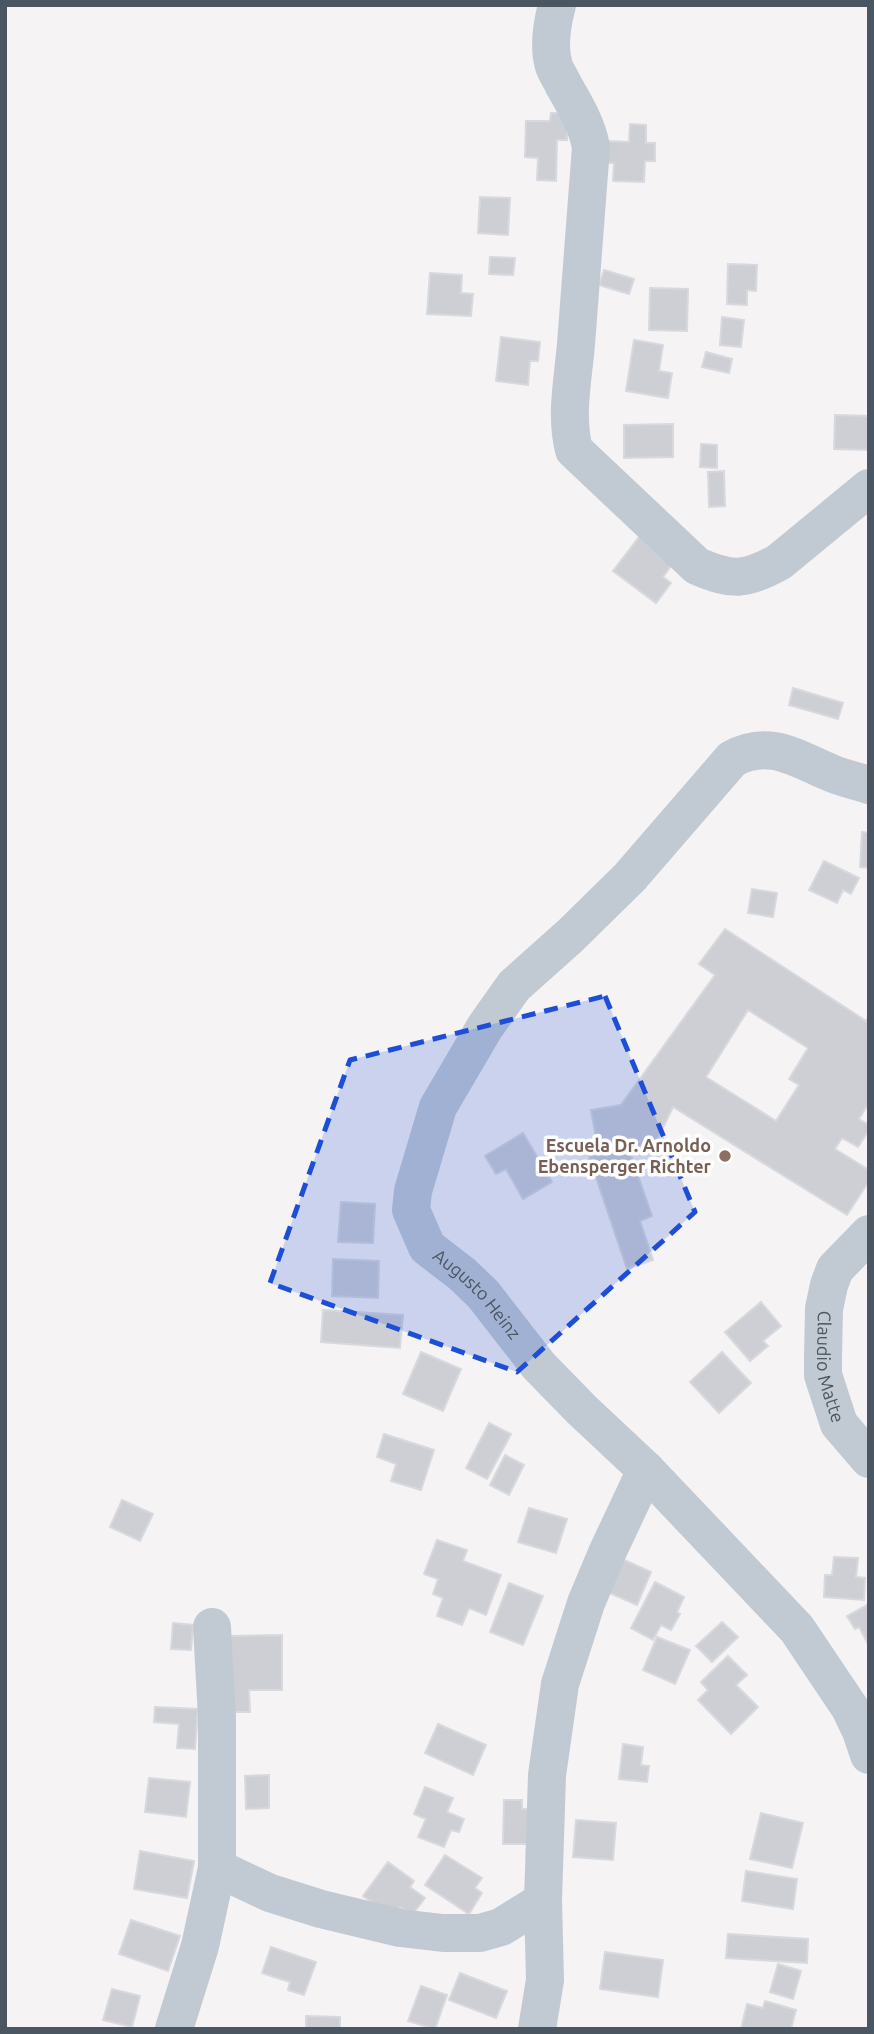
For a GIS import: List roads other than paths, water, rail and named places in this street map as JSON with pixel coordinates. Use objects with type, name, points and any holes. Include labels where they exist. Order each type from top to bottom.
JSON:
[{"type":"street","points":[[557,5],[551,44],[554,66],[578,111],[588,134],[590,147],[569,414],[569,432],[574,450],[697,566],[732,577],[745,577],[779,562],[869,488]]},
{"type":"street","name":"Augusto Heinz","points":[[869,785],[834,775],[772,750],[757,749],[732,759],[630,877],[514,986],[485,1027],[438,1107],[413,1191],[411,1210],[427,1247],[483,1294],[539,1366],[646,1470],[797,1629],[850,1708],[869,1755]]},
{"type":"street","name":"Claudio Matte","points":[[869,1234],[835,1269],[829,1286],[824,1309],[823,1375],[839,1424],[869,1459]]},
{"type":"street","points":[[537,2029],[545,1980],[543,1901],[547,1775],[561,1684],[586,1603],[646,1470]]},
{"type":"street","points":[[174,2029],[200,1946],[217,1868],[217,1717],[212,1627]]},
{"type":"street","points":[[217,1868],[270,1893],[321,1909],[400,1928],[443,1933],[480,1933],[501,1927],[543,1901]]},
{"type":"place","name":"Escuela Dr. Arnoldo Ebensperger Richter","points":[[725,1156]]}]
